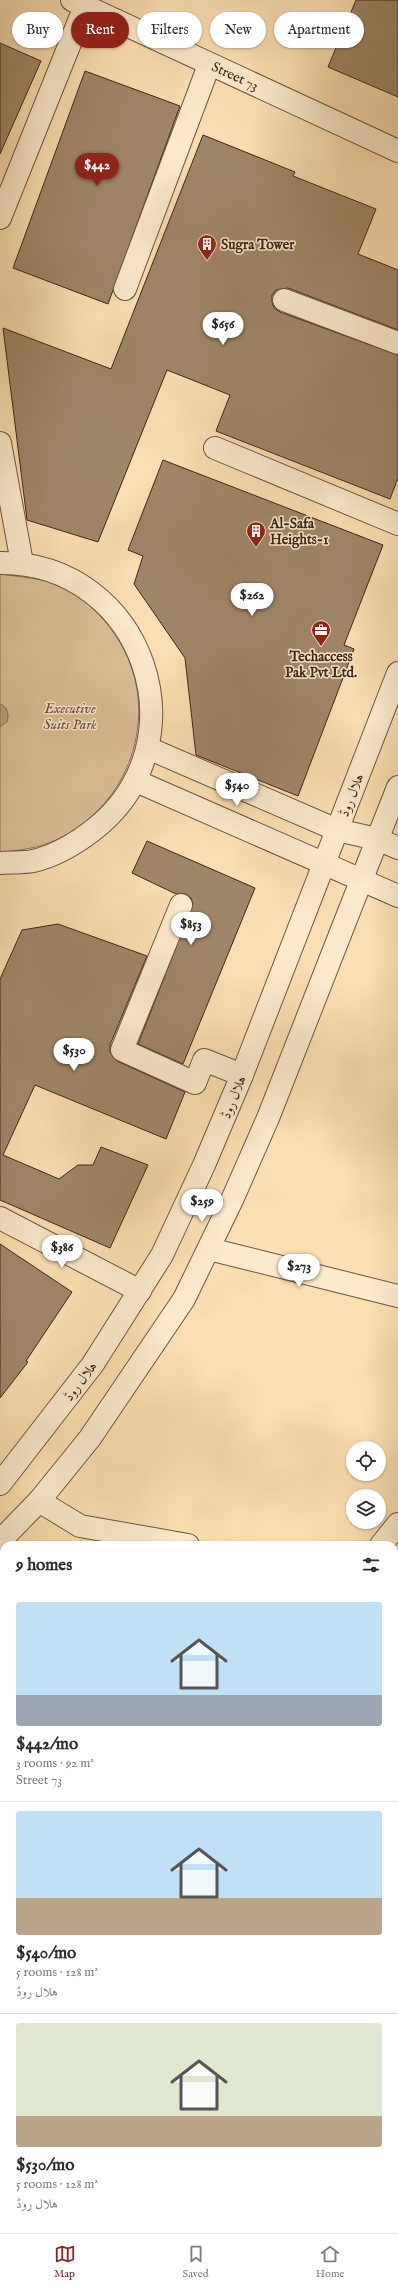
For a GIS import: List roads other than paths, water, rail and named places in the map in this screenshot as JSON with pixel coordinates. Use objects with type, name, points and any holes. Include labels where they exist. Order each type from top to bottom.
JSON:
[{"type":"street","name":"Street 73","points":[[78,3],[209,65],[398,150]]},
{"type":"street","points":[[0,218],[78,3]]},
{"type":"street","points":[[125,289],[209,65]]},
{"type":"street","points":[[284,300],[398,343]]},
{"type":"street","points":[[0,443],[22,563]]},
{"type":"street","points":[[215,448],[398,524]]},
{"type":"street","points":[[0,563],[22,563],[54,571],[92,592],[123,623],[143,662],[152,705],[148,748],[136,781],[110,818],[75,845],[33,861],[0,863]]},
{"type":"street","name":"ہلال روڈ","points":[[0,1484],[93,1364],[162,1255],[204,1165],[242,1075],[398,673]]},
{"type":"street","points":[[148,748],[337,830],[377,839],[398,848]]},
{"type":"street","points":[[136,781],[324,864],[361,882],[398,896]]},
{"type":"street","points":[[0,1541],[40,1501],[90,1438],[184,1300],[268,1118],[398,787]]},
{"type":"street","points":[[181,905],[122,1050],[195,1083],[204,1060],[242,1075]]},
{"type":"street","points":[[0,1218],[140,1291]]},
{"type":"street","points":[[209,1248],[398,1296]]},
{"type":"street","points":[[40,1501],[80,1526],[165,1541]]},
{"type":"street","points":[[384,1541],[398,1524]]},
{"type":"place","name":"Sugra Tower","points":[[207,261]]},
{"type":"place","name":"Al-Safa Heights-1","points":[[256,548]]},
{"type":"place","name":"Techaccess Pak Pvt Ltd.","points":[[321,647]]},
{"type":"park label","name":"Executive Suits Park","points":[[70,716]]}]
